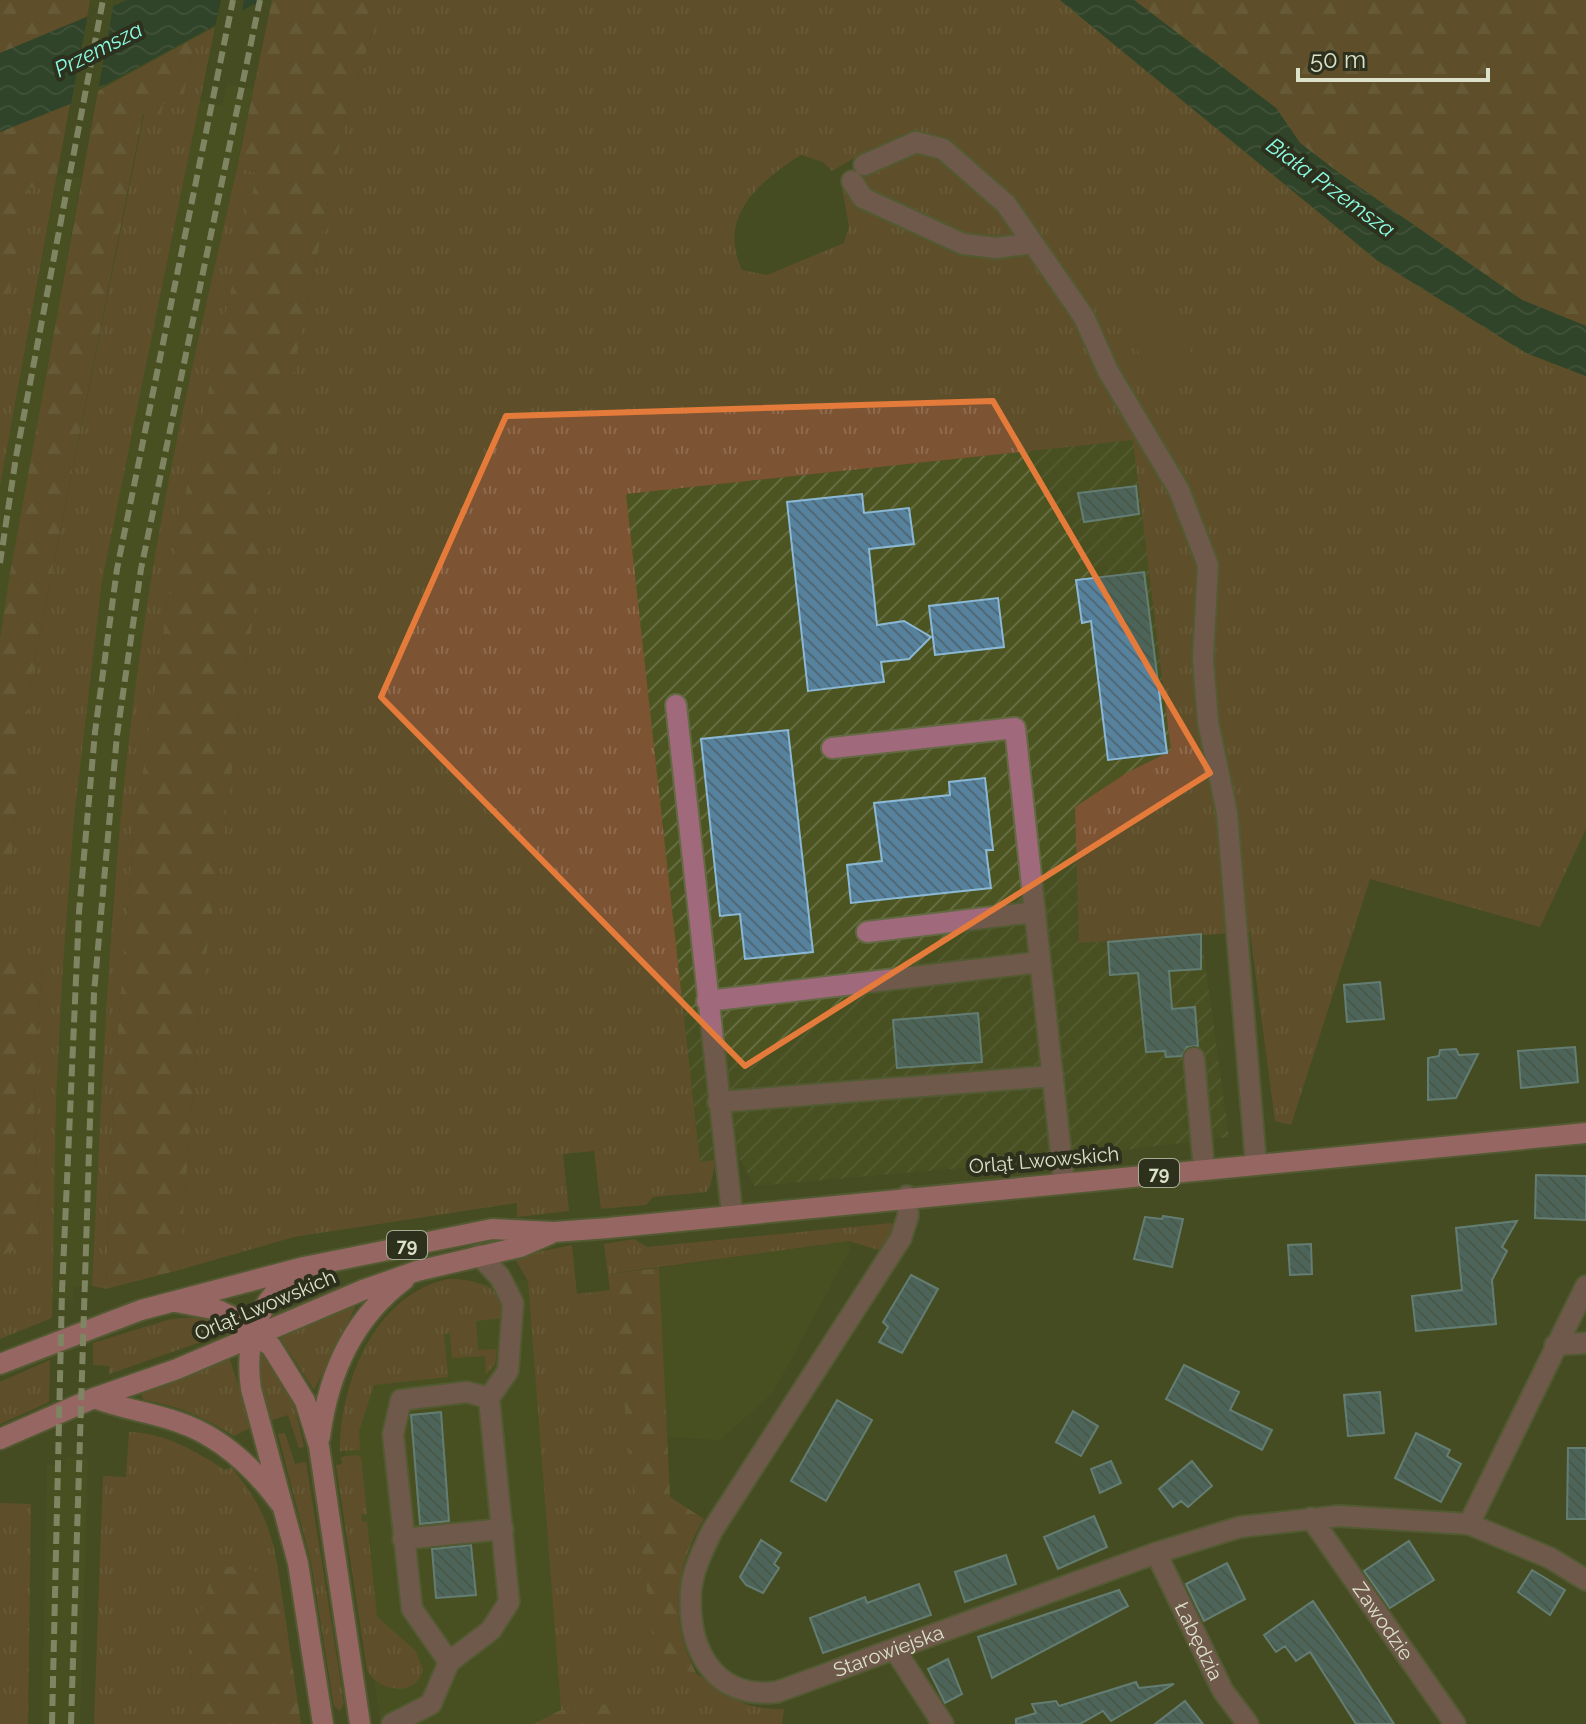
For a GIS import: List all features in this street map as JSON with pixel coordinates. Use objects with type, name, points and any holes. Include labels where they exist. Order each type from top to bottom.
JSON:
[{"type":"main road","name":"Orląt Lwowskich","points":[[0,1364],[172,1301],[304,1267],[492,1229],[554,1232],[1586,1133]]},
{"type":"main road","name":"Orląt Lwowskich","points":[[0,1439],[94,1398],[177,1369],[253,1335],[417,1271],[520,1247],[554,1232]]},
{"type":"main road","points":[[304,1267],[269,1298],[256,1318],[248,1364],[251,1389],[298,1563],[323,1724]]},
{"type":"main road","points":[[319,1446],[325,1396],[342,1354],[361,1322],[380,1300],[417,1271]]},
{"type":"main road","points":[[172,1301],[218,1310],[242,1321],[253,1335],[271,1346],[305,1401],[319,1446],[360,1724]]},
{"type":"main road","points":[[94,1398],[123,1409],[175,1421],[215,1439],[252,1469],[285,1511]]},
{"type":"street","points":[[1032,243],[997,248],[963,244],[863,198],[858,173],[916,142],[943,149],[1006,204],[1084,317],[1108,371],[1179,490],[1208,565],[1203,659],[1205,690],[1227,813],[1256,1164]]},
{"type":"street","points":[[676,705],[732,1213]]},
{"type":"street","points":[[832,748],[1015,728],[1064,1182]]},
{"type":"street","points":[[867,932],[1035,912]]},
{"type":"street","points":[[707,1001],[1040,962]]},
{"type":"street","points":[[1194,1058],[1204,1169]]},
{"type":"street","points":[[718,1102],[1053,1076]]},
{"type":"street","name":"Starowiejska","points":[[907,1196],[908,1216],[901,1238],[712,1531],[699,1559],[691,1589],[693,1624],[701,1654],[716,1676],[742,1691],[755,1695],[777,1692],[1156,1553],[1240,1527],[1339,1516],[1469,1524],[1550,1558],[1586,1580]]},
{"type":"street","points":[[392,1724],[431,1704],[449,1662],[491,1630],[509,1602],[489,1398],[508,1371],[513,1303],[500,1277],[479,1255]]},
{"type":"street","points":[[1469,1524],[1586,1286]]},
{"type":"street","points":[[1555,1345],[1586,1343]]},
{"type":"street","points":[[449,1662],[412,1609],[393,1434],[401,1400],[467,1392],[489,1398]]},
{"type":"street","name":"Zawodzie","points":[[1311,1518],[1455,1724]]},
{"type":"street","points":[[403,1539],[503,1529]]},
{"type":"street","name":"Łabędzia","points":[[1156,1553],[1223,1691],[1248,1724]]},
{"type":"street","points":[[895,1650],[943,1724]]},
{"type":"highlighted area","points":[[993,401],[1210,773],[745,1066],[381,697],[506,416]]},
{"type":"shaded area","points":[[227,84],[253,89],[160,532],[140,654],[112,904],[92,1286],[74,1286],[73,1300],[52,1300],[56,1099],[63,966],[74,819],[102,581],[200,101],[222,106]]},
{"type":"shaded area","points":[[58,174],[81,178],[0,639],[0,486]]},
{"type":"shaded area","points":[[1134,440],[1171,751],[1128,772],[1080,943],[1201,934],[1229,1137],[1029,1162],[755,1186],[739,1158],[700,1162],[625,494]]},
{"type":"shaded area","points":[[849,1241],[850,1250],[773,1393],[720,1440],[665,1437],[659,1268]]},
{"type":"shaded area","points":[[528,1280],[561,1710],[533,1724],[381,1724],[341,1474],[361,1370],[455,1287]]},
{"type":"shaded area","points":[[65,1457],[88,1458],[80,1724],[42,1724],[47,1465],[65,1465]]},
{"type":"green space","points":[[0,0],[90,0],[87,18],[0,53]]},
{"type":"green space","points":[[272,0],[382,0],[345,119],[274,466],[200,1001],[179,1270],[106,1289],[114,1078],[133,839],[180,518],[257,173],[237,168]]},
{"type":"green space","points":[[382,0],[1060,0],[1378,261],[1526,353],[1586,376],[1586,829],[1540,927],[1370,879],[1291,1125],[1275,1121],[1250,932],[1079,943],[1075,807],[1128,772],[1171,751],[1133,440],[626,494],[700,1162],[716,1160],[710,1187],[706,1192],[653,1197],[646,1205],[601,1209],[594,1151],[563,1154],[569,1211],[517,1217],[517,1203],[294,1237],[179,1270],[200,1001],[274,466],[345,119]],"holes":[[[801,155],[823,162],[832,171],[858,156],[868,172],[842,188],[849,226],[844,243],[767,275],[742,270],[735,233],[746,202],[771,176]]]},
{"type":"green space","points":[[1134,0],[1586,0],[1586,326],[1522,300],[1339,173],[1300,143],[1276,108]]},
{"type":"green space","points":[[215,27],[102,581],[74,819],[63,966],[56,1099],[52,1318],[0,1339],[0,1256],[40,1238],[34,1102],[42,963],[0,958],[33,668],[144,114],[163,104],[181,107],[196,37]]},
{"type":"green space","points":[[196,37],[181,107],[163,104],[160,117],[143,114],[33,668],[0,958],[0,639],[98,91]]},
{"type":"green space","points":[[70,104],[54,191],[29,187],[0,338],[0,132]]},
{"type":"green space","points":[[237,168],[257,173],[180,518],[133,839],[114,1078],[106,1289],[92,1286],[109,969],[130,733],[149,593],[171,471]]},
{"type":"green space","points":[[29,186],[54,191],[0,486],[0,338]]},
{"type":"green space","points":[[1160,292],[1196,362],[1154,384],[1119,313]]},
{"type":"green space","points":[[0,958],[42,963],[34,1102],[40,1239],[0,1256]]},
{"type":"green space","points":[[892,1223],[893,1234],[878,1250],[849,1241],[608,1274],[604,1244],[634,1239],[647,1247]]},
{"type":"green space","points":[[572,1245],[577,1294],[610,1290],[656,1662],[694,1673],[746,1704],[784,1709],[782,1724],[624,1724],[621,1702],[561,1710],[528,1281],[514,1257]]},
{"type":"green space","points":[[659,1268],[670,1497],[704,1519],[686,1557],[679,1595],[682,1634],[696,1673],[656,1663],[608,1274]]},
{"type":"green space","points":[[448,1279],[468,1280],[486,1286],[500,1298],[505,1318],[476,1321],[478,1350],[497,1349],[495,1364],[486,1374],[485,1356],[452,1358],[450,1333],[444,1334],[448,1377],[374,1385],[359,1431],[360,1450],[340,1451],[346,1398],[366,1346],[381,1323],[400,1303],[422,1288]]},
{"type":"green space","points":[[355,1304],[355,1308],[314,1390],[279,1336]]},
{"type":"green space","points":[[198,1317],[230,1324],[235,1330],[109,1374],[109,1366],[93,1365],[93,1343],[171,1319]]},
{"type":"green space","points":[[258,1352],[268,1358],[284,1380],[304,1447],[299,1448],[288,1415],[272,1420],[258,1374]]},
{"type":"green space","points":[[229,1357],[252,1427],[234,1436],[191,1413],[144,1400],[141,1394]]},
{"type":"green space","points":[[50,1360],[49,1402],[0,1424],[0,1382]]},
{"type":"green space","points":[[129,1432],[167,1439],[225,1470],[231,1467],[259,1508],[274,1549],[280,1582],[241,1566],[189,1651],[196,1724],[94,1724],[103,1476],[126,1477]]},
{"type":"green space","points":[[285,1433],[295,1464],[306,1462],[344,1703],[340,1711],[334,1706],[311,1562],[278,1434]]},
{"type":"green space","points":[[357,1455],[361,1458],[367,1514],[361,1515],[362,1522],[367,1521],[377,1617],[415,1650],[423,1669],[419,1678],[406,1688],[388,1687],[367,1670],[336,1465],[342,1464],[341,1457]]},
{"type":"green space","points":[[0,1503],[31,1504],[28,1724],[0,1724]]},
{"type":"green space","points":[[241,1566],[280,1582],[301,1724],[196,1724],[189,1651],[214,1568]]},
{"type":"green space","points":[[621,1702],[624,1724],[533,1724],[561,1710]]},
{"type":"water","name":"Przemsza","points":[[127,0],[262,0],[70,104],[0,132],[0,53]]},
{"type":"water","name":"Biała Przemsza","points":[[1060,0],[1134,0],[1276,108],[1300,143],[1339,173],[1522,300],[1586,326],[1586,376],[1526,353],[1378,261]]},
{"type":"pier","points":[[221,0],[244,0],[241,17],[214,32]]},
{"type":"pier","points":[[114,2],[97,96],[70,109],[88,13]]},
{"type":"building","points":[[1136,486],[1139,514],[1084,522],[1078,493]]},
{"type":"building","points":[[862,494],[864,513],[909,508],[914,544],[869,549],[877,625],[904,621],[931,637],[909,659],[881,662],[884,682],[808,691],[787,502]]},
{"type":"building","points":[[1144,572],[1167,753],[1108,760],[1091,621],[1082,623],[1076,580]]},
{"type":"building","points":[[998,598],[1004,647],[935,655],[929,606]]},
{"type":"building","points":[[788,730],[813,952],[745,959],[740,914],[720,916],[701,739]]},
{"type":"building","points":[[985,778],[993,850],[986,850],[991,888],[851,903],[847,865],[882,861],[874,803],[950,795],[949,782]]},
{"type":"building","points":[[1201,934],[1201,969],[1169,971],[1172,1009],[1195,1007],[1198,1046],[1187,1047],[1182,1056],[1166,1057],[1165,1051],[1146,1052],[1138,973],[1110,975],[1108,942]]},
{"type":"building","points":[[1380,982],[1384,1019],[1347,1022],[1344,985]]},
{"type":"building","points":[[978,1013],[982,1062],[897,1068],[893,1020]]},
{"type":"building","points":[[1575,1047],[1578,1082],[1521,1088],[1518,1051]]},
{"type":"building","points":[[1456,1049],[1459,1055],[1478,1054],[1456,1098],[1428,1100],[1428,1058],[1439,1056],[1440,1050]]},
{"type":"building","points":[[1536,1175],[1586,1176],[1586,1220],[1535,1218]]},
{"type":"building","points":[[1163,1216],[1183,1219],[1172,1267],[1134,1259],[1145,1217],[1162,1219]]},
{"type":"building","points":[[1517,1221],[1502,1247],[1507,1251],[1492,1280],[1496,1324],[1416,1331],[1412,1296],[1462,1290],[1456,1228]]},
{"type":"building","points":[[1311,1244],[1312,1274],[1290,1275],[1288,1245]]},
{"type":"building","points":[[911,1275],[938,1289],[902,1353],[879,1342],[888,1327],[883,1322]]},
{"type":"building","points":[[1184,1365],[1239,1392],[1230,1410],[1272,1430],[1262,1450],[1166,1399]]},
{"type":"building","points":[[1380,1392],[1384,1433],[1348,1436],[1344,1395]]},
{"type":"building","points":[[837,1400],[872,1420],[826,1501],[791,1481]]},
{"type":"building","points":[[1073,1411],[1098,1426],[1081,1456],[1056,1442]]},
{"type":"building","points":[[441,1412],[449,1521],[420,1524],[411,1415]]},
{"type":"building","points":[[1416,1433],[1450,1450],[1447,1456],[1461,1464],[1441,1502],[1395,1478]]},
{"type":"building","points":[[1568,1448],[1586,1448],[1586,1519],[1567,1519]]},
{"type":"building","points":[[1111,1461],[1121,1483],[1100,1493],[1091,1469]]},
{"type":"building","points":[[1192,1461],[1212,1486],[1188,1507],[1181,1501],[1173,1507],[1159,1489]]},
{"type":"building","points":[[1094,1516],[1107,1547],[1058,1569],[1044,1537]]},
{"type":"building","points":[[761,1540],[781,1553],[774,1564],[779,1568],[763,1593],[746,1585],[740,1577]]},
{"type":"building","points":[[1409,1541],[1434,1580],[1390,1608],[1364,1571]]},
{"type":"building","points":[[471,1545],[476,1595],[436,1598],[432,1549]]},
{"type":"building","points":[[1006,1555],[1016,1584],[965,1602],[955,1572]]},
{"type":"building","points":[[1227,1563],[1245,1599],[1204,1621],[1186,1584]]},
{"type":"building","points":[[1532,1570],[1565,1590],[1550,1615],[1518,1592]]},
{"type":"building","points":[[919,1584],[931,1615],[823,1653],[810,1618],[865,1597],[867,1603]]},
{"type":"building","points":[[1119,1590],[1128,1606],[992,1678],[978,1637]]},
{"type":"building","points":[[1313,1601],[1394,1724],[1356,1724],[1310,1652],[1296,1661],[1285,1646],[1276,1652],[1264,1635]]},
{"type":"building","points":[[948,1659],[962,1694],[945,1703],[928,1669]]},
{"type":"building","points":[[1136,1682],[1139,1688],[1174,1684],[1111,1721],[1103,1711],[1080,1724],[1016,1724],[1016,1719],[1036,1713],[1032,1704],[1056,1701],[1059,1706]]},
{"type":"building","points":[[1185,1701],[1203,1724],[1155,1724]]},
{"type":"railway","points":[[0,563],[16,457],[103,0]]},
{"type":"railway","points":[[52,1724],[62,1292],[79,912],[95,732],[117,569],[233,0]]},
{"type":"railway","points":[[71,1724],[94,993],[117,735],[141,569],[260,0]]}]
